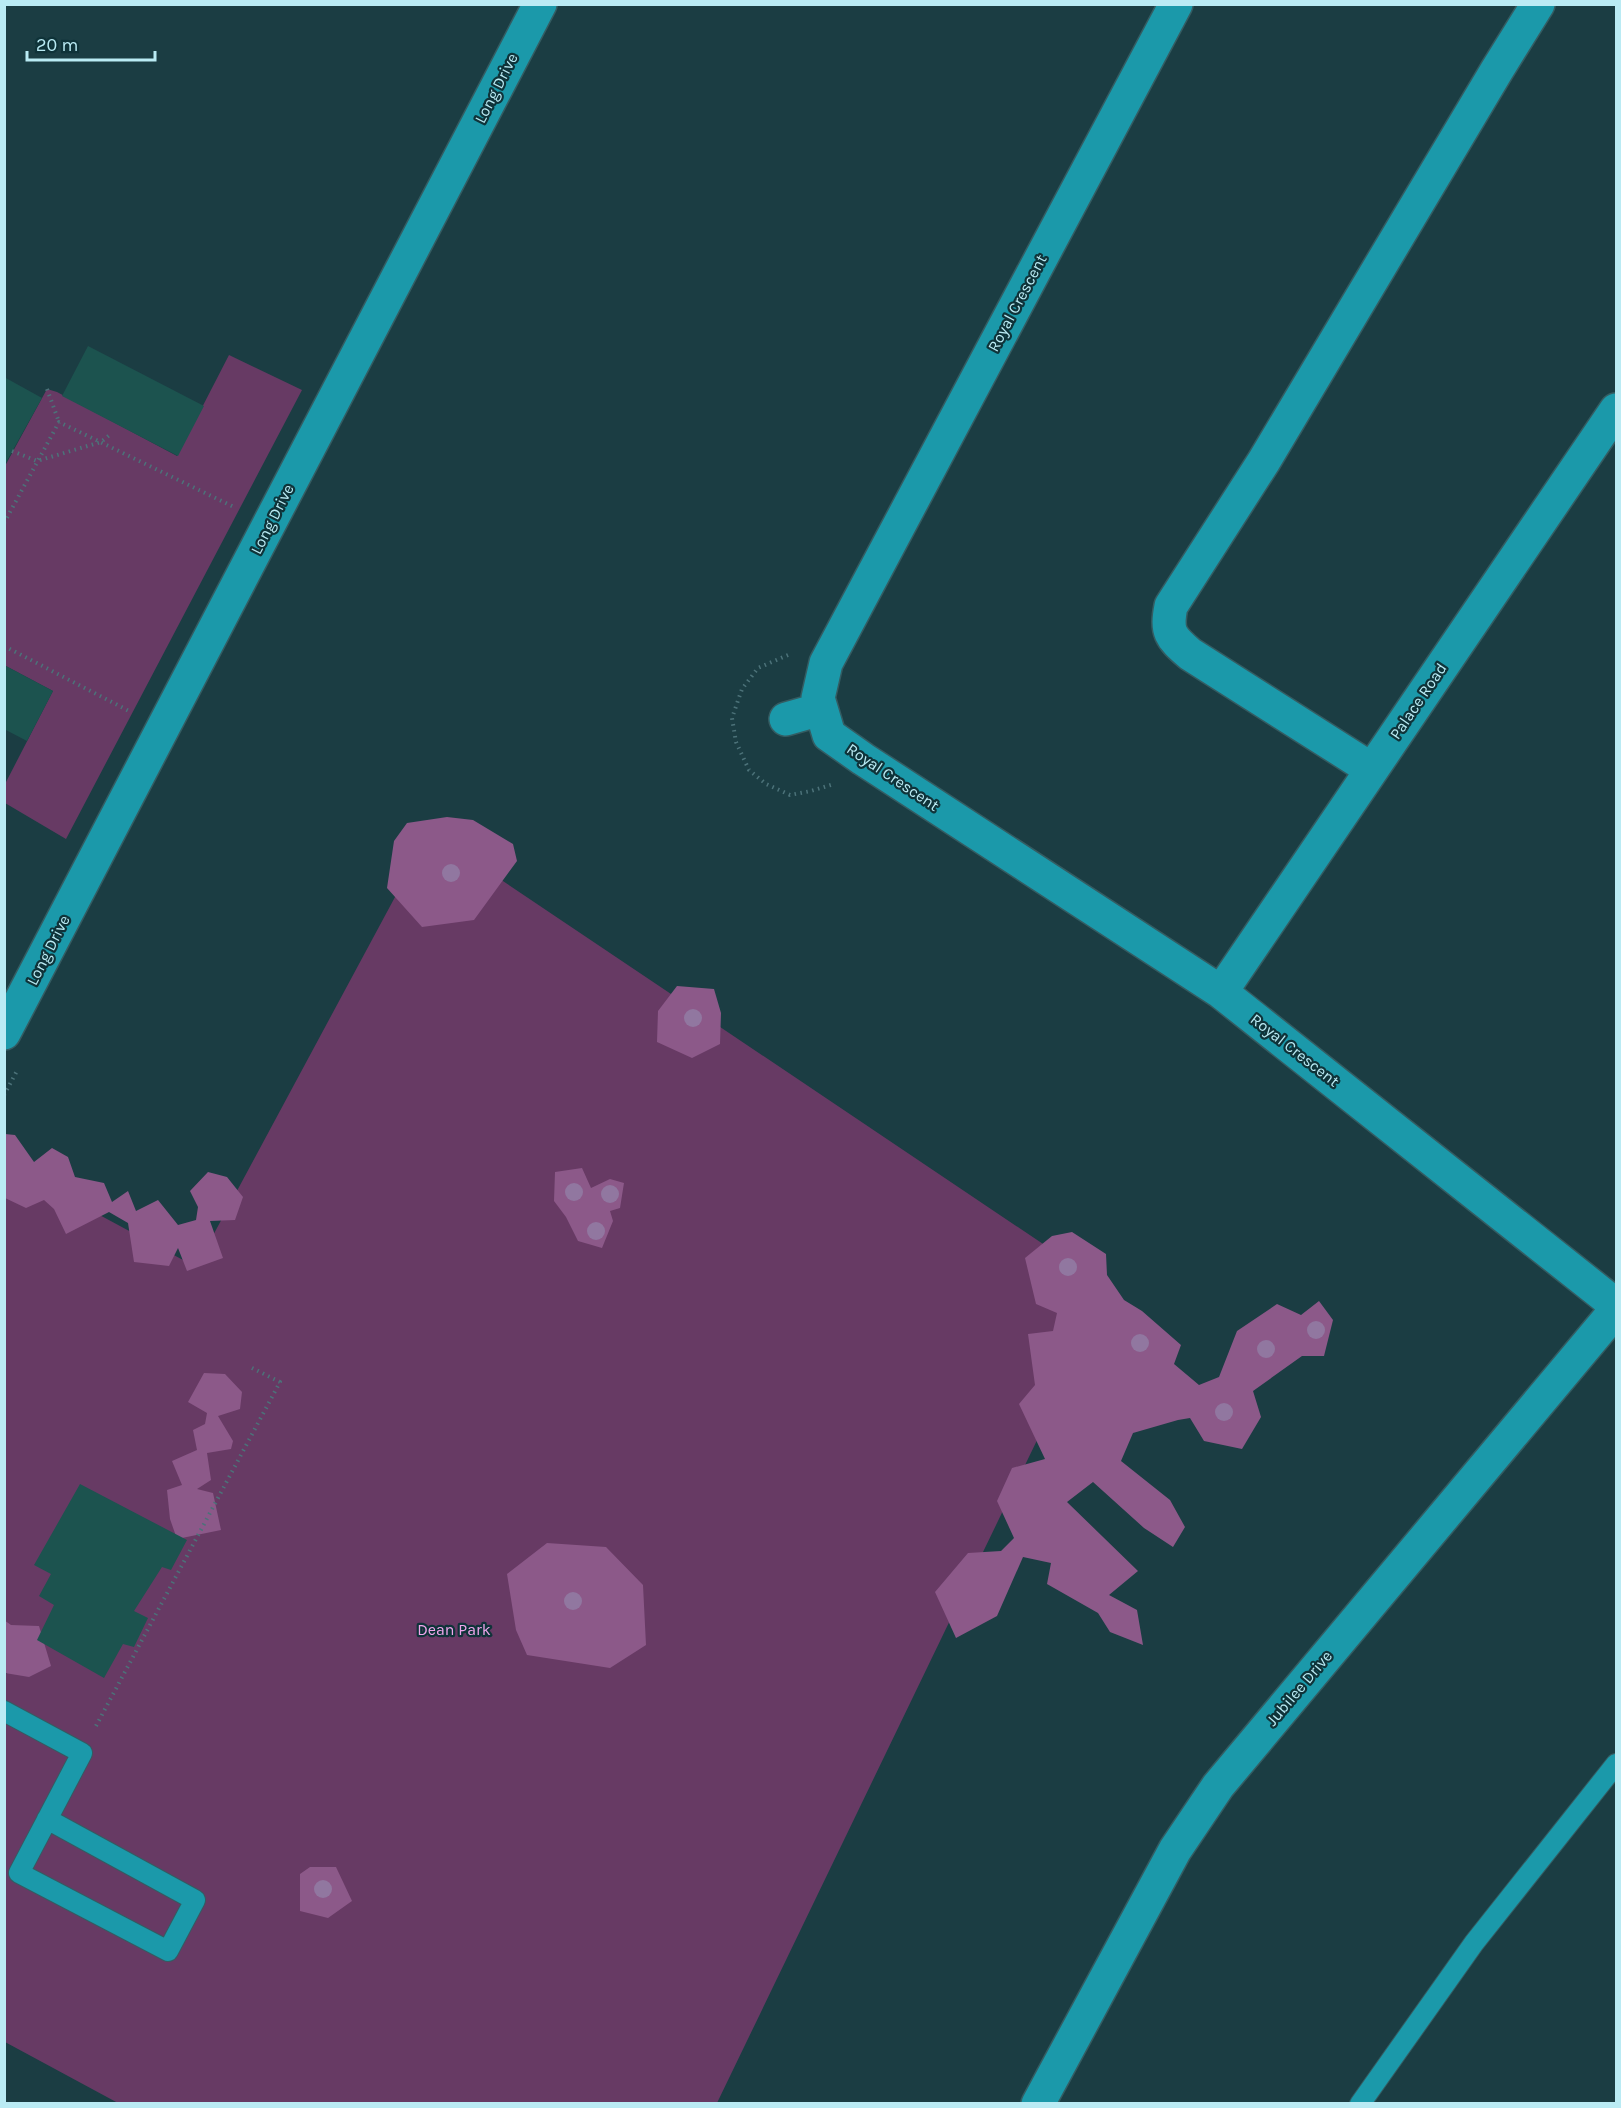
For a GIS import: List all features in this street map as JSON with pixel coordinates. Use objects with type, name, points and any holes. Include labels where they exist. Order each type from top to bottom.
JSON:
[{"type":"street","name":"Long Drive","points":[[4,1033],[540,4]]},
{"type":"street","name":"Royal Crescent","points":[[1176,4],[826,663],[818,698],[829,735],[1221,992],[1617,1305]]},
{"type":"street","points":[[1371,769],[1190,654],[1173,640],[1167,624],[1171,606],[1264,461],[1538,4]]},
{"type":"street","name":"Palace Road","points":[[1221,992],[1617,410]]},
{"type":"street","points":[[786,719],[821,709]]},
{"type":"street","name":"Jubilee Drive","points":[[1038,2103],[1174,1850],[1218,1786],[1617,1310]]},
{"type":"lane","points":[[4,1712],[82,1754],[47,1820],[19,1873],[168,1951],[195,1900],[47,1820]]},
{"type":"lane","points":[[1360,2103],[1474,1943],[1617,1764]]},
{"type":"path","points":[[47,389],[59,422],[239,510]]},
{"type":"path","points":[[4,523],[59,422]]},
{"type":"path","points":[[12,451],[38,461],[101,442],[112,433]]},
{"type":"path","points":[[4,646],[132,713]]},
{"type":"path","points":[[792,653],[758,668],[742,689],[732,718],[735,742],[749,770],[766,784],[790,795],[843,783]]},
{"type":"path","points":[[82,1754],[280,1382],[250,1366]]},
{"type":"green space","points":[[229,355],[302,390],[66,839],[5,803],[5,784],[53,691],[4,665],[5,466],[47,389],[57,392],[177,456]]},
{"type":"green space","name":"Dean Park","points":[[430,832],[1110,1289],[717,2103],[118,2103],[5,2042],[4,1678],[11,1665],[5,1661],[5,1164],[196,1267]]},
{"type":"shaded area","points":[[447,817],[473,820],[513,844],[517,861],[474,920],[422,927],[387,888],[394,841],[407,823]]},
{"type":"shaded area","points":[[677,986],[714,989],[721,1013],[720,1044],[692,1058],[657,1042],[658,1011]]},
{"type":"shaded area","points":[[5,1134],[15,1135],[34,1162],[52,1148],[68,1157],[75,1177],[104,1183],[112,1202],[128,1191],[136,1211],[158,1200],[178,1225],[196,1220],[198,1207],[190,1191],[208,1172],[227,1177],[243,1197],[235,1220],[210,1221],[223,1258],[187,1271],[178,1248],[169,1266],[134,1262],[128,1223],[109,1212],[66,1234],[54,1209],[44,1200],[26,1208],[5,1198]]},
{"type":"shaded area","points":[[582,1168],[591,1188],[610,1179],[624,1183],[620,1208],[610,1211],[613,1221],[602,1248],[578,1241],[566,1217],[554,1201],[555,1172]]},
{"type":"shaded area","points":[[1072,1232],[1106,1254],[1107,1275],[1124,1300],[1142,1311],[1181,1345],[1174,1364],[1199,1385],[1219,1377],[1237,1331],[1277,1304],[1301,1315],[1319,1301],[1333,1320],[1324,1356],[1302,1356],[1253,1391],[1261,1417],[1242,1449],[1204,1441],[1190,1418],[1133,1433],[1121,1461],[1170,1500],[1185,1527],[1173,1547],[1144,1528],[1093,1482],[1067,1502],[1138,1571],[1109,1595],[1137,1610],[1143,1645],[1110,1632],[1098,1613],[1047,1584],[1051,1563],[1023,1557],[997,1616],[956,1638],[935,1592],[968,1553],[1001,1551],[1014,1538],[997,1501],[1012,1468],[1045,1459],[1019,1404],[1035,1385],[1028,1334],[1053,1331],[1057,1313],[1036,1304],[1025,1258],[1052,1236]]},
{"type":"shaded area","points":[[204,1373],[225,1374],[242,1392],[240,1409],[218,1416],[233,1441],[231,1449],[207,1453],[211,1480],[197,1489],[213,1493],[221,1530],[177,1539],[170,1519],[167,1490],[182,1485],[172,1461],[197,1450],[193,1430],[205,1424],[207,1413],[188,1402]]},
{"type":"shaded area","points":[[547,1543],[606,1547],[643,1585],[646,1645],[610,1668],[527,1655],[516,1630],[507,1574]]},
{"type":"shaded area","points":[[4,1620],[11,1625],[39,1626],[51,1666],[29,1677],[5,1673]]},
{"type":"shaded area","points":[[310,1867],[336,1867],[352,1901],[328,1918],[300,1911],[300,1874]]},
{"type":"building","points":[[88,346],[204,406],[178,456],[62,396]]},
{"type":"building","points":[[4,377],[42,398],[4,466]]},
{"type":"building","points":[[4,665],[53,691],[27,741],[4,729]]},
{"type":"building","points":[[80,1484],[187,1540],[171,1570],[162,1567],[134,1611],[148,1618],[134,1647],[123,1644],[104,1678],[37,1640],[54,1605],[39,1596],[51,1574],[34,1565]]}]
